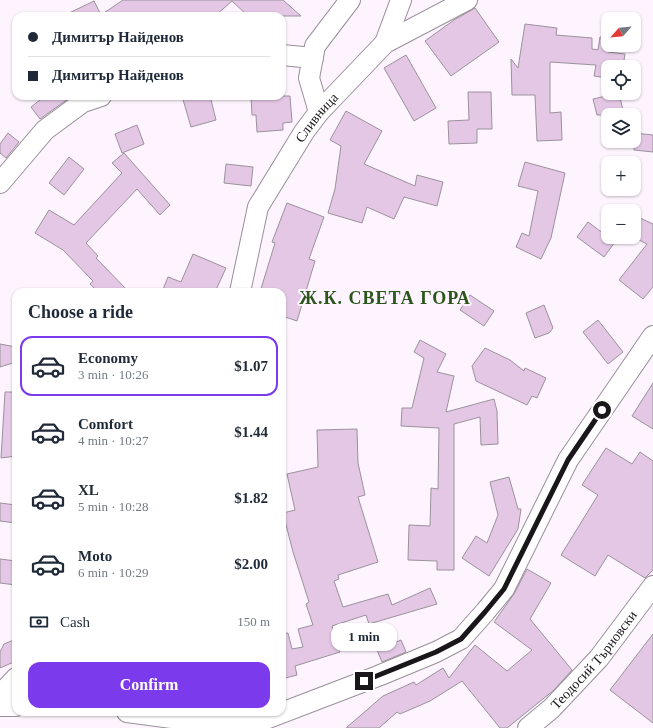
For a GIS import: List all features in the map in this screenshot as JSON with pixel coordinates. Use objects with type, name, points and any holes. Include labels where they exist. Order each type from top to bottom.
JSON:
[{"type":"street","points":[[319,112],[309,78],[315,46],[350,0]]},
{"type":"street","points":[[385,43],[401,0]]},
{"type":"street","name":"Сливница","points":[[241,288],[258,207],[304,132],[319,112],[385,43],[467,0]]},
{"type":"street","points":[[286,55],[313,58]]},
{"type":"street","points":[[0,183],[45,130],[83,102],[89,100]]},
{"type":"street","points":[[286,711],[400,667],[436,652],[461,639],[504,589],[568,460],[653,336]]},
{"type":"street","name":"Теодосий Търновски","points":[[528,728],[552,708],[599,658],[653,586]]},
{"type":"street","points":[[0,694],[12,682]]},
{"type":"street","points":[[0,706],[12,706]]},
{"type":"street","points":[[157,716],[216,724],[263,720],[273,716]]},
{"type":"building","points":[[123,0],[283,0],[301,16],[286,16],[286,12],[244,12],[232,1],[220,12],[105,12]]},
{"type":"building","points":[[94,1],[100,12],[71,12]]},
{"type":"building","points":[[475,8],[499,42],[451,76],[425,41],[454,20]]},
{"type":"building","points":[[525,24],[557,28],[556,35],[592,38],[592,49],[598,50],[601,37],[601,52],[625,54],[624,60],[601,60],[601,77],[594,76],[596,65],[550,62],[550,113],[561,112],[562,140],[537,141],[535,95],[512,95],[511,59],[518,68]]},
{"type":"building","points":[[406,55],[436,108],[414,121],[384,68]]},
{"type":"building","points":[[468,92],[491,92],[492,129],[477,129],[477,143],[449,144],[448,121],[469,120]]},
{"type":"building","points":[[286,96],[290,96],[292,122],[283,123],[283,130],[257,132],[256,115],[252,115],[251,100],[286,100]]},
{"type":"building","points":[[601,97],[601,100],[621,100],[622,108],[601,108],[601,115],[597,115],[593,99]]},
{"type":"building","points":[[40,100],[66,100],[40,119],[31,107]]},
{"type":"building","points":[[183,100],[211,100],[216,120],[191,127]]},
{"type":"building","points":[[346,111],[382,131],[364,164],[415,186],[417,175],[443,182],[437,206],[404,197],[394,219],[367,207],[362,223],[328,213],[335,189],[341,146],[330,140]]},
{"type":"building","points":[[137,125],[144,144],[122,153],[115,134]]},
{"type":"building","points":[[8,133],[19,142],[6,158],[0,153],[0,144]]},
{"type":"building","points":[[641,134],[653,135],[653,152],[634,150],[634,148],[641,148]]},
{"type":"building","points":[[124,153],[170,205],[160,215],[137,189],[86,243],[98,256],[96,258],[125,288],[94,288],[90,284],[93,281],[63,250],[35,233],[49,210],[74,225],[122,173],[112,163]]},
{"type":"building","points":[[69,157],[84,169],[64,195],[49,183]]},
{"type":"building","points":[[525,162],[565,173],[551,238],[541,259],[516,247],[522,233],[529,236],[538,191],[518,186]]},
{"type":"building","points":[[226,164],[253,167],[251,186],[224,183]]},
{"type":"building","points":[[287,203],[324,217],[309,259],[315,261],[297,321],[286,317],[286,288],[261,288],[275,243],[272,242]]},
{"type":"building","points":[[641,218],[653,224],[653,287],[643,299],[619,280],[647,244],[641,241]]},
{"type":"building","points":[[588,222],[601,232],[601,244],[614,244],[604,257],[577,237]]},
{"type":"building","points":[[193,254],[226,268],[217,288],[164,288],[168,277],[181,282]]},
{"type":"building","points":[[470,295],[494,311],[484,326],[460,310]]},
{"type":"building","points":[[544,305],[553,328],[549,333],[535,338],[526,313]]},
{"type":"building","points":[[598,320],[623,352],[608,364],[583,332]]},
{"type":"building","points":[[420,340],[446,354],[437,372],[454,376],[446,412],[494,399],[497,411],[498,444],[481,445],[480,417],[454,424],[454,570],[437,570],[437,561],[408,560],[409,525],[430,526],[431,488],[438,489],[439,428],[401,426],[402,408],[412,408],[424,358],[414,352]]},
{"type":"building","points":[[0,344],[12,346],[12,363],[0,367]]},
{"type":"building","points":[[485,348],[510,360],[524,371],[525,368],[546,378],[537,398],[532,396],[527,405],[476,381],[472,366]]},
{"type":"building","points":[[653,383],[653,429],[632,416]]},
{"type":"building","points":[[5,392],[12,392],[12,457],[1,458]]},
{"type":"building","points":[[357,429],[358,463],[365,495],[358,497],[378,562],[338,575],[339,579],[334,581],[343,607],[388,594],[392,605],[430,588],[437,604],[369,624],[366,615],[332,626],[340,652],[295,666],[297,675],[286,678],[286,633],[288,633],[292,649],[303,647],[298,629],[313,625],[306,604],[309,602],[286,525],[286,512],[295,510],[287,474],[318,467],[317,430]]},
{"type":"building","points":[[606,448],[632,464],[640,452],[653,461],[653,570],[645,578],[608,555],[595,576],[561,555],[598,495],[582,485]]},
{"type":"building","points":[[509,477],[518,509],[521,509],[518,529],[489,576],[462,558],[476,536],[487,543],[498,515],[490,482]]},
{"type":"building","points":[[0,503],[12,504],[12,522],[0,521]]},
{"type":"building","points":[[0,559],[12,560],[12,584],[0,583]]},
{"type":"building","points":[[527,569],[551,583],[530,619],[572,670],[554,690],[507,728],[500,728],[462,681],[430,701],[400,714],[397,712],[379,728],[346,728],[383,696],[414,682],[416,685],[443,668],[449,678],[475,645],[507,671],[532,650],[494,622],[514,594]]},
{"type":"building","points":[[653,634],[653,723],[610,690]]},
{"type":"building","points":[[401,640],[406,652],[382,662],[377,650]]},
{"type":"building","points":[[12,641],[12,663],[0,668],[0,652],[4,644]]},
{"type":"district","name":"Ж.К. СВЕТА ГОРА","points":[[385,298]]},
{"type":"route","points":[[364,681],[436,652],[461,639],[485,612],[504,589],[568,460],[602,410]]}]
